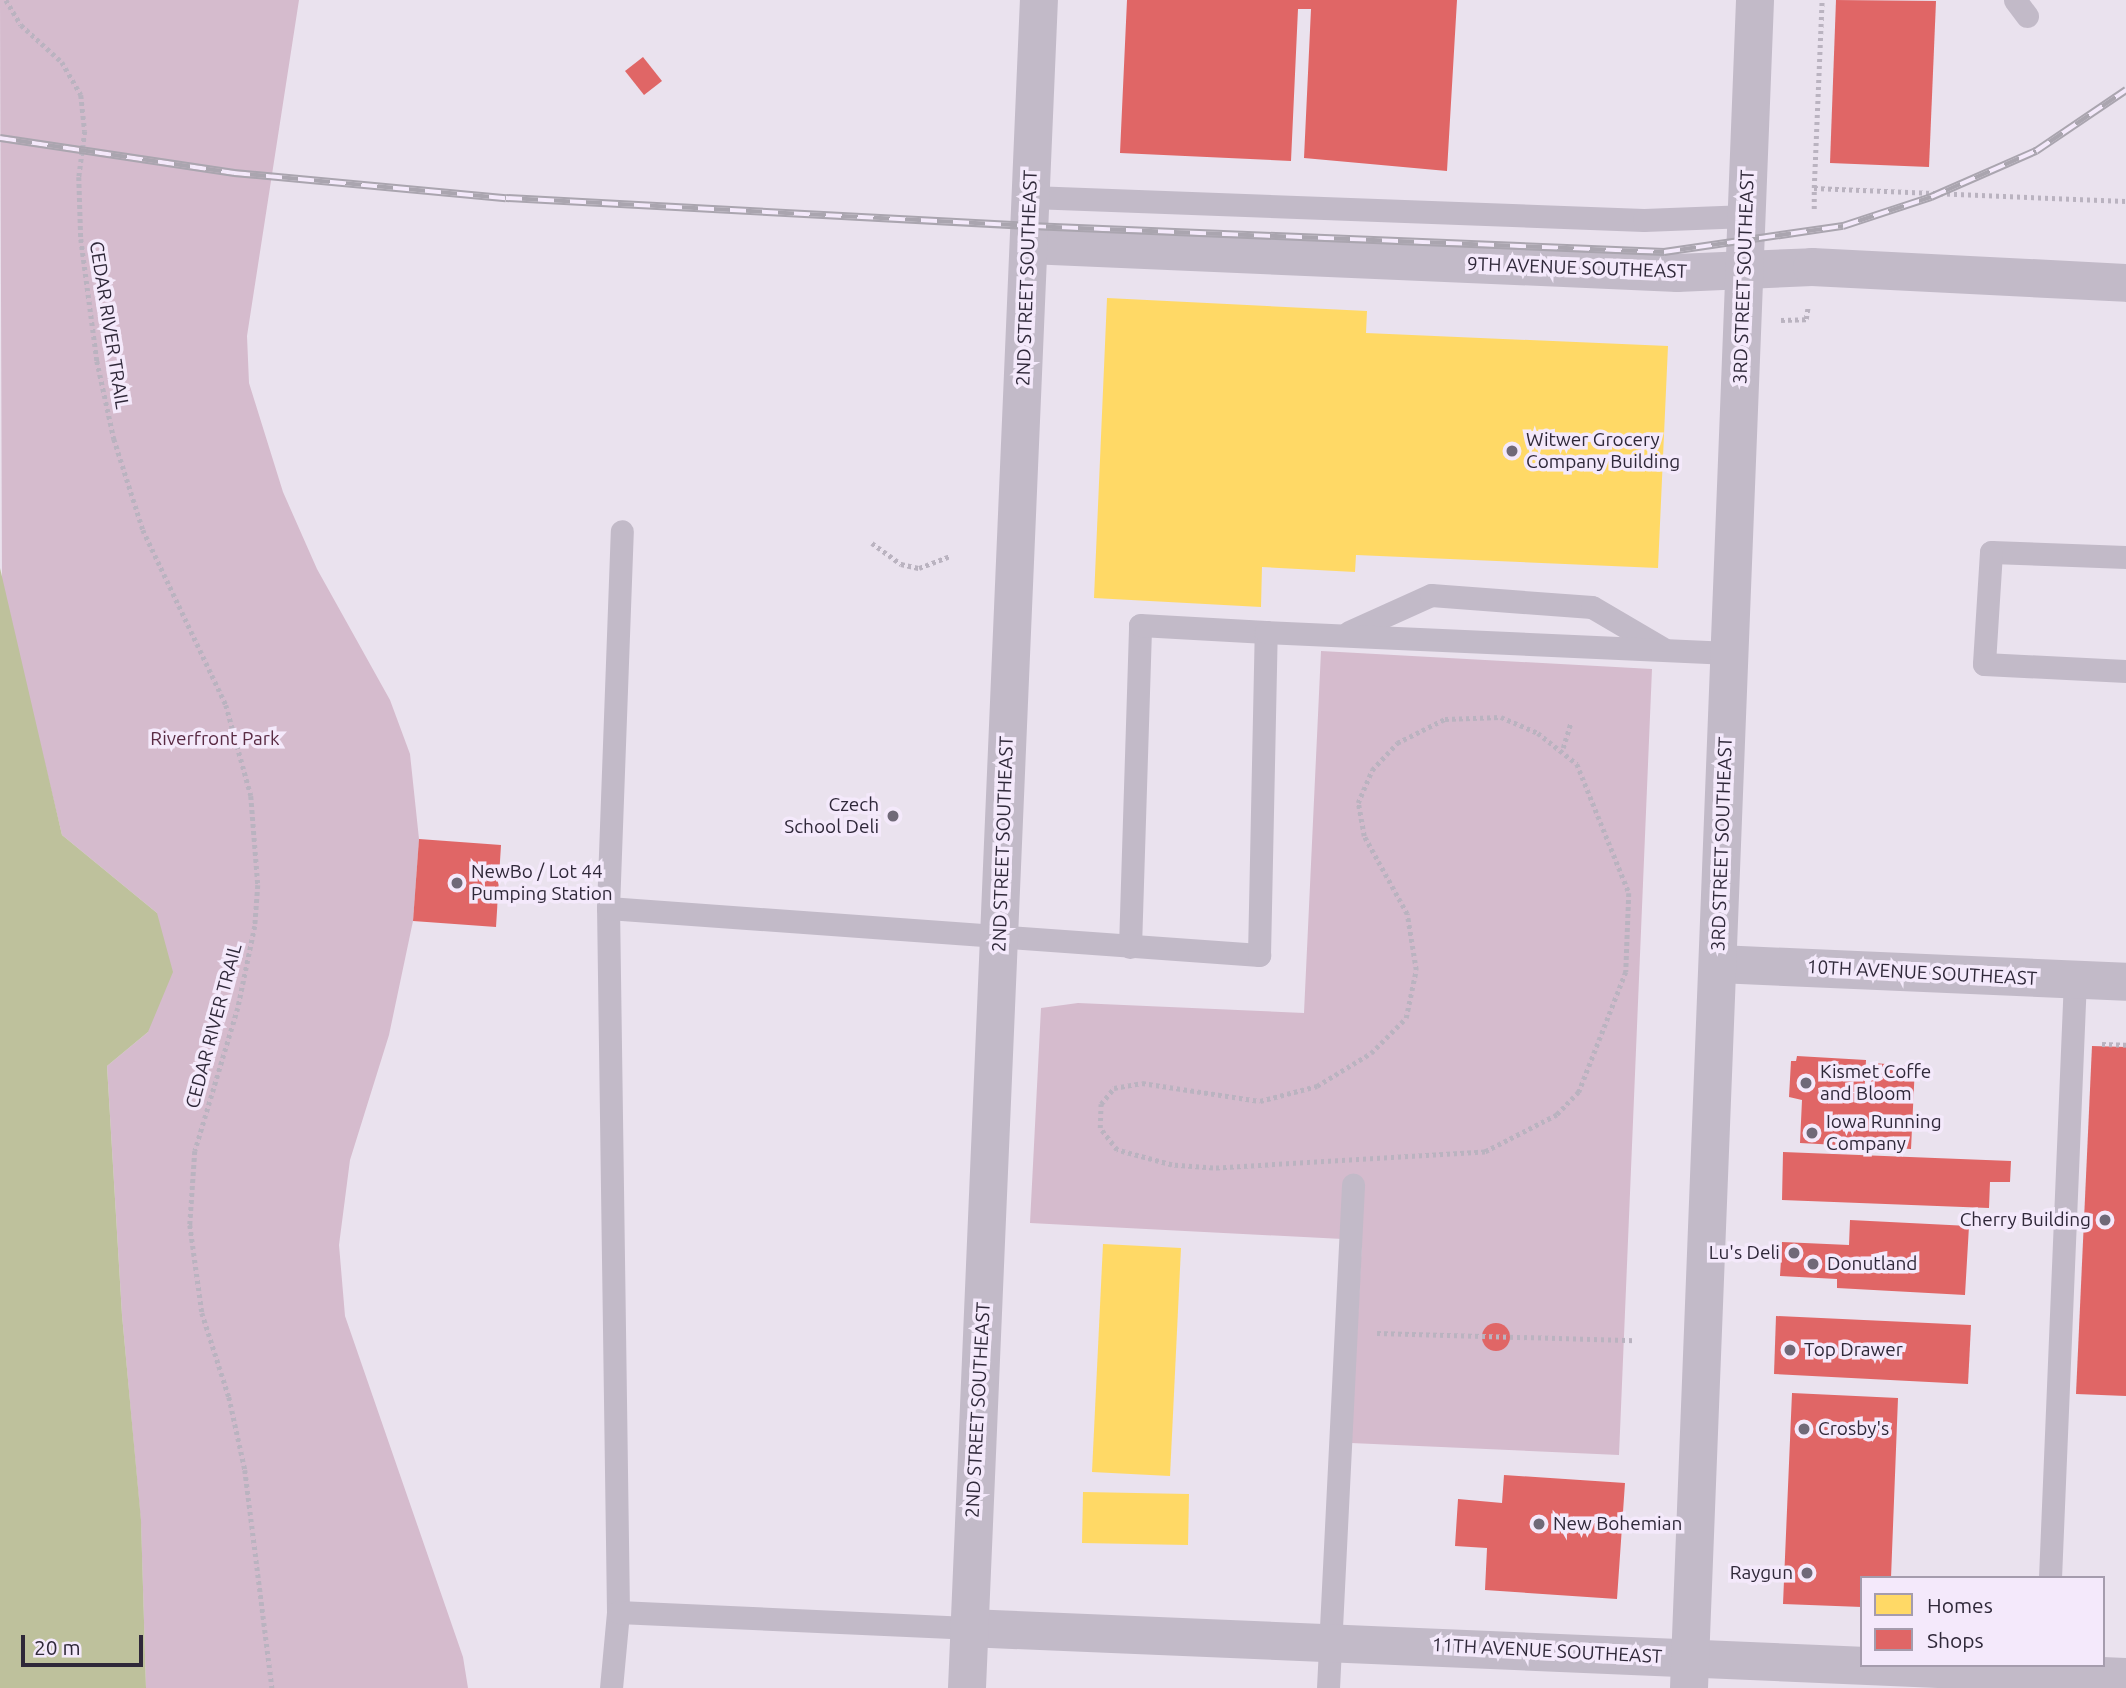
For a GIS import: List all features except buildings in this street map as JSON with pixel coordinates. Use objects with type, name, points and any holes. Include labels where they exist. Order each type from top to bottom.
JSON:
[{"type":"street","name":"2ND STREET SOUTHEAST","points":[[967,1688],[1039,0]]},
{"type":"street","name":"3RD STREET SOUTHEAST","points":[[1690,1673],[1755,0]]},
{"type":"street","name":"9TH AVENUE SOUTHEAST","points":[[1029,245],[1677,273],[1850,268],[2126,283]]},
{"type":"street","name":"10TH AVENUE SOUTHEAST","points":[[1718,964],[2126,982]]},
{"type":"street","name":"11TH AVENUE SOUTHEAST","points":[[968,1628],[1330,1641],[1690,1673],[2126,1677]]},
{"type":"lane","points":[[1031,197],[1644,220],[1746,216]]},
{"type":"lane","points":[[611,1688],[618,1612],[608,908],[622,531]]},
{"type":"lane","points":[[2126,557],[1991,552],[1984,664],[2126,671]]},
{"type":"lane","points":[[1345,634],[1431,594],[1592,607],[1665,650]]},
{"type":"lane","points":[[1129,947],[1140,625],[1730,653]]},
{"type":"lane","points":[[608,908],[999,939],[1259,955],[1266,632]]},
{"type":"lane","points":[[2050,1576],[2075,980]]},
{"type":"lane","points":[[1328,1688],[1353,1185]]},
{"type":"lane","points":[[618,1612],[968,1628]]},
{"type":"path","name":"CEDAR RIVER TRAIL","points":[[6,0],[22,25],[62,62],[81,95],[85,131],[79,177],[81,239],[97,361],[114,439],[143,530],[226,705],[251,796],[258,885],[255,926],[238,1008],[195,1151],[190,1225],[202,1313],[242,1458],[272,1688]]},
{"type":"path","points":[[1814,209],[1822,0]]},
{"type":"path","points":[[1814,188],[2126,201]]},
{"type":"path","points":[[1780,320],[1806,319],[1810,296]]},
{"type":"path","points":[[872,542],[901,564],[919,568],[950,556]]},
{"type":"path","points":[[1500,717],[1563,748],[1577,764],[1629,893],[1630,921],[1626,972],[1612,1014],[1579,1092],[1557,1115],[1485,1152],[1397,1155],[1363,1162],[1213,1168],[1172,1165],[1117,1150],[1100,1128],[1101,1104],[1114,1088],[1142,1083],[1259,1101],[1317,1086],[1371,1053],[1406,1018],[1416,970],[1407,914],[1364,836],[1358,803],[1373,770],[1397,743],[1446,719],[1500,717]]},
{"type":"path","points":[[1563,748],[1571,722]]},
{"type":"path","points":[[1345,1332],[1635,1340]]},
{"type":"green space","name":"Riverfront Park","points":[[0,0],[299,0],[247,336],[249,383],[283,492],[317,569],[390,700],[410,754],[419,839],[413,921],[389,1035],[350,1160],[339,1245],[345,1316],[463,1657],[468,1688],[146,1688],[141,1523],[122,1315],[107,1066],[148,1032],[157,913],[62,835],[2,586]]},
{"type":"green space","points":[[1321,651],[1652,669],[1619,1455],[1351,1443],[1362,1240],[1030,1223],[1041,1008],[1078,1003],[1304,1013]]},
{"type":"shaded area","points":[[0,568],[62,835],[157,913],[173,972],[148,1032],[107,1066],[122,1315],[141,1520],[146,1688],[0,1688]]},
{"type":"railway","points":[[0,138],[234,173],[506,198],[1030,226],[1664,252],[1843,226],[1931,197],[2036,151],[2126,90]]},
{"type":"place","name":"Witwer Grocery Company Building","points":[[1512,451]]},
{"type":"place","name":"Czech School Deli","points":[[893,816]]},
{"type":"place","name":"NewBo / Lot 44 Pumping Station","points":[[457,883]]},
{"type":"place","name":"Kismet Coffe and Bloom","points":[[1806,1083]]},
{"type":"place","name":"Iowa Running Company","points":[[1812,1133]]},
{"type":"place","name":"Cherry Building","points":[[2105,1220]]},
{"type":"place","name":"Lu's Deli","points":[[1794,1253]]},
{"type":"place","name":"Donutland","points":[[1813,1264]]},
{"type":"place","name":"Top Drawer","points":[[1790,1350]]},
{"type":"place","name":"Crosby's","points":[[1804,1429]]},
{"type":"place","name":"New Bohemian","points":[[1539,1524]]},
{"type":"place","name":"Raygun","points":[[1807,1573]]}]
